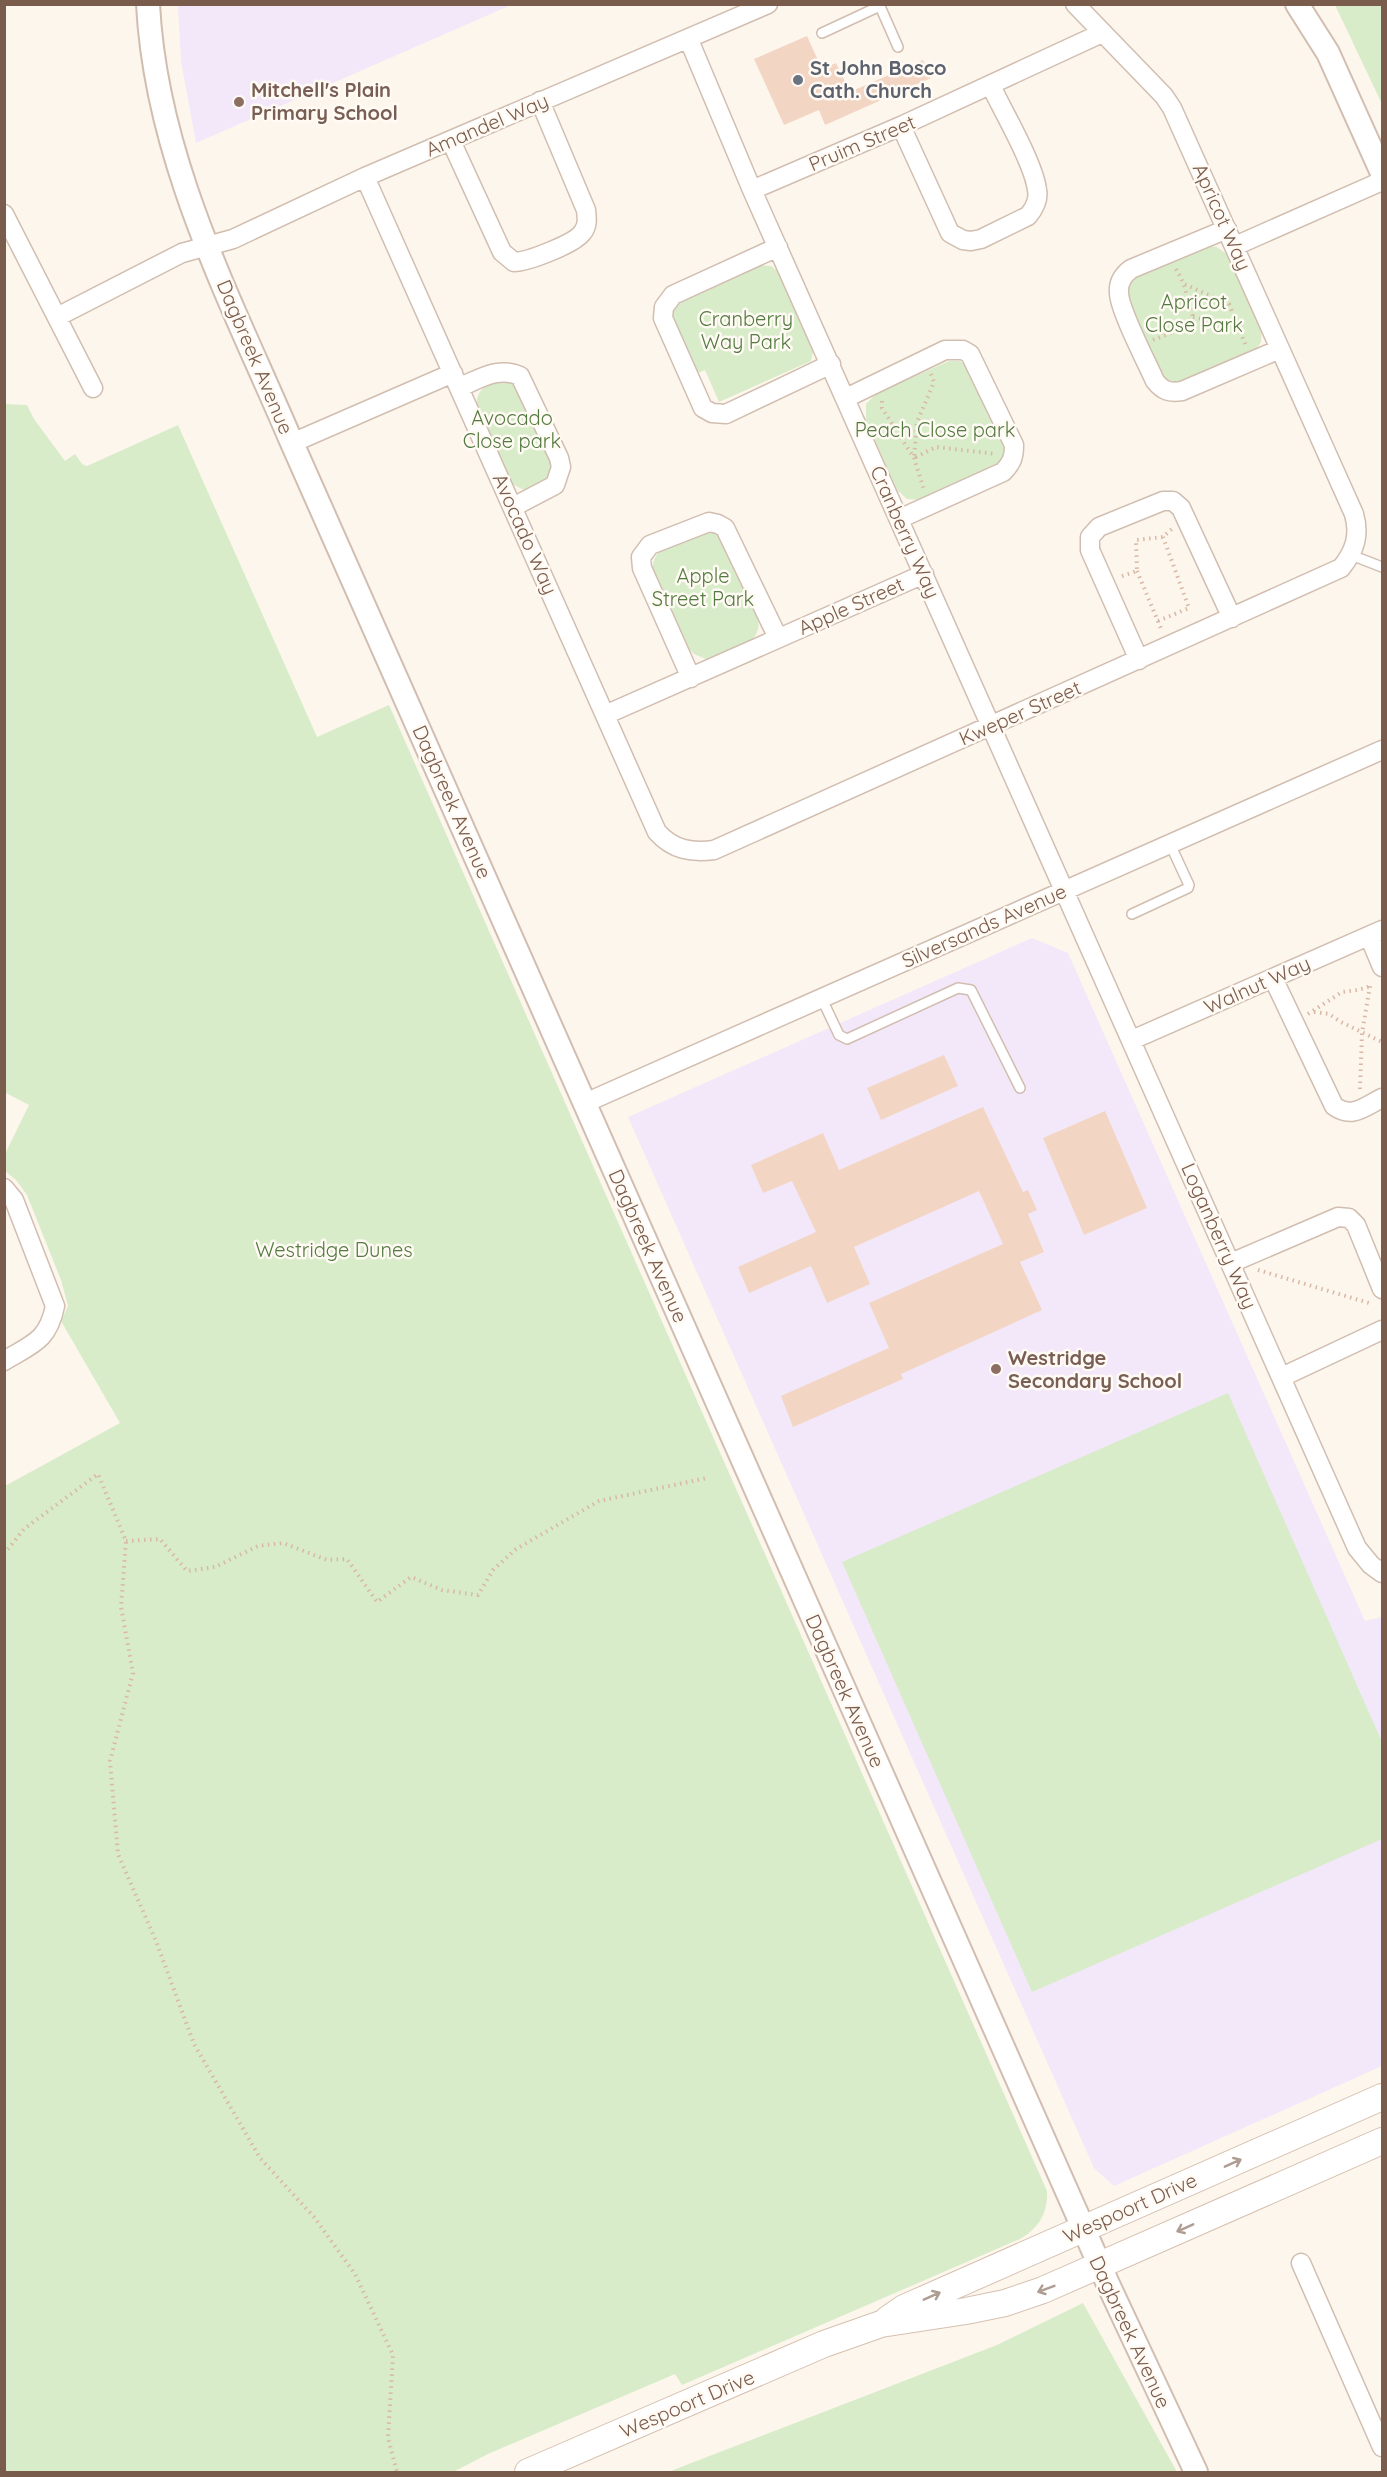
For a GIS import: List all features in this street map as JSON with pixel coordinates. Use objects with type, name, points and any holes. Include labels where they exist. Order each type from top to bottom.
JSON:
[{"type":"main road","name":"Wespoort Drive","points":[[881,2324],[903,2308],[1383,2097]]},
{"type":"main road","name":"Wespoort Drive","points":[[528,2472],[824,2344],[881,2324],[916,2320],[1005,2303],[1043,2290],[1383,2141]]},
{"type":"street","name":"Dagbreek Avenue","points":[[148,4],[157,78],[170,138],[189,203],[207,246],[292,443],[1083,2229],[1196,2472]]},
{"type":"street","name":"Amandel Way","points":[[57,317],[182,253],[233,238],[365,177],[540,101],[689,40],[768,4]]},
{"type":"street","points":[[1075,4],[1102,33]]},
{"type":"street","points":[[1297,4],[1328,53],[1383,173]]},
{"type":"street","name":"Pruim Street","points":[[752,190],[991,86],[1102,33]]},
{"type":"street","name":"Apricot Way","points":[[1102,33],[1164,96],[1172,108],[1354,514],[1357,525],[1356,541],[1351,555]]},
{"type":"street","name":"Cranberry Way","points":[[689,40],[752,190],[1065,891]]},
{"type":"street","points":[[901,126],[950,232],[963,240],[981,239],[1028,216],[1033,210],[1038,189],[1028,162],[991,86]]},
{"type":"street","points":[[451,141],[502,252],[514,262],[524,262],[577,238],[587,224],[586,210],[540,101]]},
{"type":"street","name":"Avocado Way","points":[[365,177],[657,832],[665,841],[680,849]]},
{"type":"street","points":[[1235,246],[1383,181]]},
{"type":"street","points":[[4,214],[93,388]]},
{"type":"street","points":[[1227,229],[1124,274],[1119,287],[1119,297],[1155,381],[1162,389],[1171,392],[1182,391],[1280,349]]},
{"type":"street","points":[[778,247],[673,295],[664,307],[663,318],[703,408],[712,413],[726,414],[831,364]]},
{"type":"street","points":[[846,398],[945,350],[955,348],[970,354],[1014,445],[1014,456],[1010,465],[1003,472],[899,519]]},
{"type":"street","points":[[292,443],[456,380],[507,371],[520,376],[559,458],[561,467],[555,485],[513,507]]},
{"type":"street","points":[[1139,660],[1090,550],[1090,537],[1099,527],[1163,501],[1173,501],[1180,508],[1232,618]]},
{"type":"street","name":"Apple Street","points":[[691,678],[642,568],[642,552],[650,545],[709,522],[725,528],[778,638]]},
{"type":"street","name":"Kweper Street","points":[[680,849],[701,852],[714,850],[1341,568],[1351,555]]},
{"type":"street","name":"Apple Street","points":[[605,715],[924,574]]},
{"type":"street","name":"Silversands Avenue","points":[[585,1103],[1383,750]]},
{"type":"street","name":"Loganberry Way","points":[[1065,891],[1357,1548],[1371,1565],[1383,1573]]},
{"type":"street","points":[[1376,933],[1379,975]]},
{"type":"street","name":"Walnut Way","points":[[1132,1040],[1376,933]]},
{"type":"street","points":[[1273,978],[1334,1106],[1342,1112],[1353,1112],[1383,1098]]},
{"type":"street","points":[[4,1188],[15,1200],[55,1306],[52,1321],[42,1338],[4,1361]]},
{"type":"street","points":[[1231,1263],[1338,1217],[1349,1218],[1356,1225],[1383,1288]]},
{"type":"street","points":[[1282,1377],[1383,1330]]},
{"type":"street","points":[[1301,2262],[1383,2447]]},
{"type":"lane","points":[[822,33],[879,5],[898,46]]},
{"type":"lane","points":[[1351,555],[1383,567]]},
{"type":"lane","points":[[1132,914],[1188,888],[1189,885],[1170,844]]},
{"type":"lane","points":[[821,998],[841,1038],[847,1039],[958,988],[971,990],[1020,1088]]},
{"type":"path","points":[[1169,253],[1184,285],[1193,318]]},
{"type":"path","points":[[1184,285],[1229,304],[1252,361]]},
{"type":"path","points":[[1140,346],[1176,331],[1193,318],[1239,327]]},
{"type":"path","points":[[914,458],[917,423],[934,382],[925,360]]},
{"type":"path","points":[[881,381],[882,408],[914,458],[928,506]]},
{"type":"path","points":[[914,458],[936,447],[1014,456]]},
{"type":"path","points":[[1169,646],[1137,571],[1136,540],[1164,537],[1175,526],[1180,508]]},
{"type":"path","points":[[1158,621],[1189,608],[1164,537]]},
{"type":"path","points":[[1104,583],[1137,571]]},
{"type":"path","points":[[1353,1112],[1359,1100],[1362,1033],[1370,986],[1379,975]]},
{"type":"path","points":[[1293,1021],[1314,1012],[1342,992],[1370,986]]},
{"type":"path","points":[[1314,1012],[1329,1014],[1383,1042]]},
{"type":"path","points":[[1231,1263],[1372,1304]]},
{"type":"path","points":[[4,1554],[24,1529],[98,1474],[126,1541],[121,1607],[133,1673],[111,1761],[118,1854],[156,1941],[194,2044],[260,2158],[314,2217],[355,2274],[393,2355],[388,2438],[397,2472]]},
{"type":"path","points":[[126,1541],[160,1539],[187,1571],[215,1567],[258,1546],[283,1543],[327,1560],[347,1559],[377,1602],[411,1578],[442,1590],[478,1595],[494,1570],[516,1549],[599,1501],[707,1478]]},
{"type":"shaded area","name":"Mitchell's Plain Primary School","points":[[178,4],[511,5],[196,143],[181,61]]},
{"type":"shaded area","name":"Westridge Secondary School","points":[[1032,938],[1068,953],[1365,1621],[1382,1617],[1382,2066],[1114,2186],[1094,2168],[628,1117]]},
{"type":"green space","points":[[1335,5],[1382,5],[1382,104]]},
{"type":"green space","name":"Apricot Close Park","points":[[1206,246],[1217,247],[1228,255],[1262,327],[1261,342],[1255,351],[1182,384],[1165,381],[1127,301],[1128,286],[1137,277]]},
{"type":"green space","name":"Cranberry Way Park","points":[[760,265],[771,266],[781,274],[814,347],[811,361],[719,402],[705,370],[696,374],[672,318],[674,307],[682,300]]},
{"type":"green space","name":"Peach Close park","points":[[949,361],[960,361],[966,364],[1004,443],[1004,457],[996,467],[921,500],[907,499],[897,490],[866,420],[866,404],[877,393]]},
{"type":"green space","name":"Avocado Close park","points":[[499,380],[517,385],[553,464],[552,477],[526,491],[512,484],[477,405],[480,392]]},
{"type":"green space","name":"Westridge Dunes","points":[[5,404],[27,405],[34,419],[65,461],[75,454],[82,464],[87,466],[178,425],[317,737],[389,705],[1047,2191],[1046,2206],[1041,2219],[1020,2239],[682,2385],[675,2374],[488,2454],[453,2472],[5,2472],[5,1486],[120,1423],[61,1321],[68,1306],[61,1280],[27,1195],[16,1180],[5,1171],[5,1154],[29,1105],[4,1092]]},
{"type":"green space","name":"Apple Street Park","points":[[707,531],[714,532],[723,540],[758,617],[759,625],[755,636],[746,643],[706,659],[689,649],[653,568],[654,559],[661,549]]},
{"type":"green space","points":[[1228,1393],[1382,1742],[1382,1839],[1032,1992],[842,1562]]},
{"type":"green space","points":[[1083,2303],[1177,2472],[668,2472],[997,2345]]},
{"type":"building","name":"St John Bosco Cath. Church","points":[[807,36],[822,69],[836,63],[850,92],[923,60],[931,78],[825,125],[819,110],[784,125],[754,59]]},
{"type":"building","points":[[944,1055],[958,1086],[881,1120],[867,1088]]},
{"type":"building","points":[[983,1107],[1023,1192],[1028,1190],[1037,1210],[1028,1214],[1044,1252],[1020,1262],[1042,1310],[901,1374],[903,1379],[793,1427],[781,1396],[889,1348],[869,1303],[1003,1244],[979,1191],[854,1247],[870,1284],[827,1303],[811,1266],[749,1293],[738,1267],[816,1232],[792,1181],[763,1193],[751,1165],[823,1133],[839,1170]]},
{"type":"building","points":[[1105,1111],[1147,1208],[1084,1235],[1043,1138]]},
{"type":"place","name":"St John Bosco Cath. Church","points":[[798,80]]},
{"type":"place","name":"Mitchell's Plain Primary School","points":[[239,102]]},
{"type":"place","name":"Westridge Secondary School","points":[[996,1369]]}]
